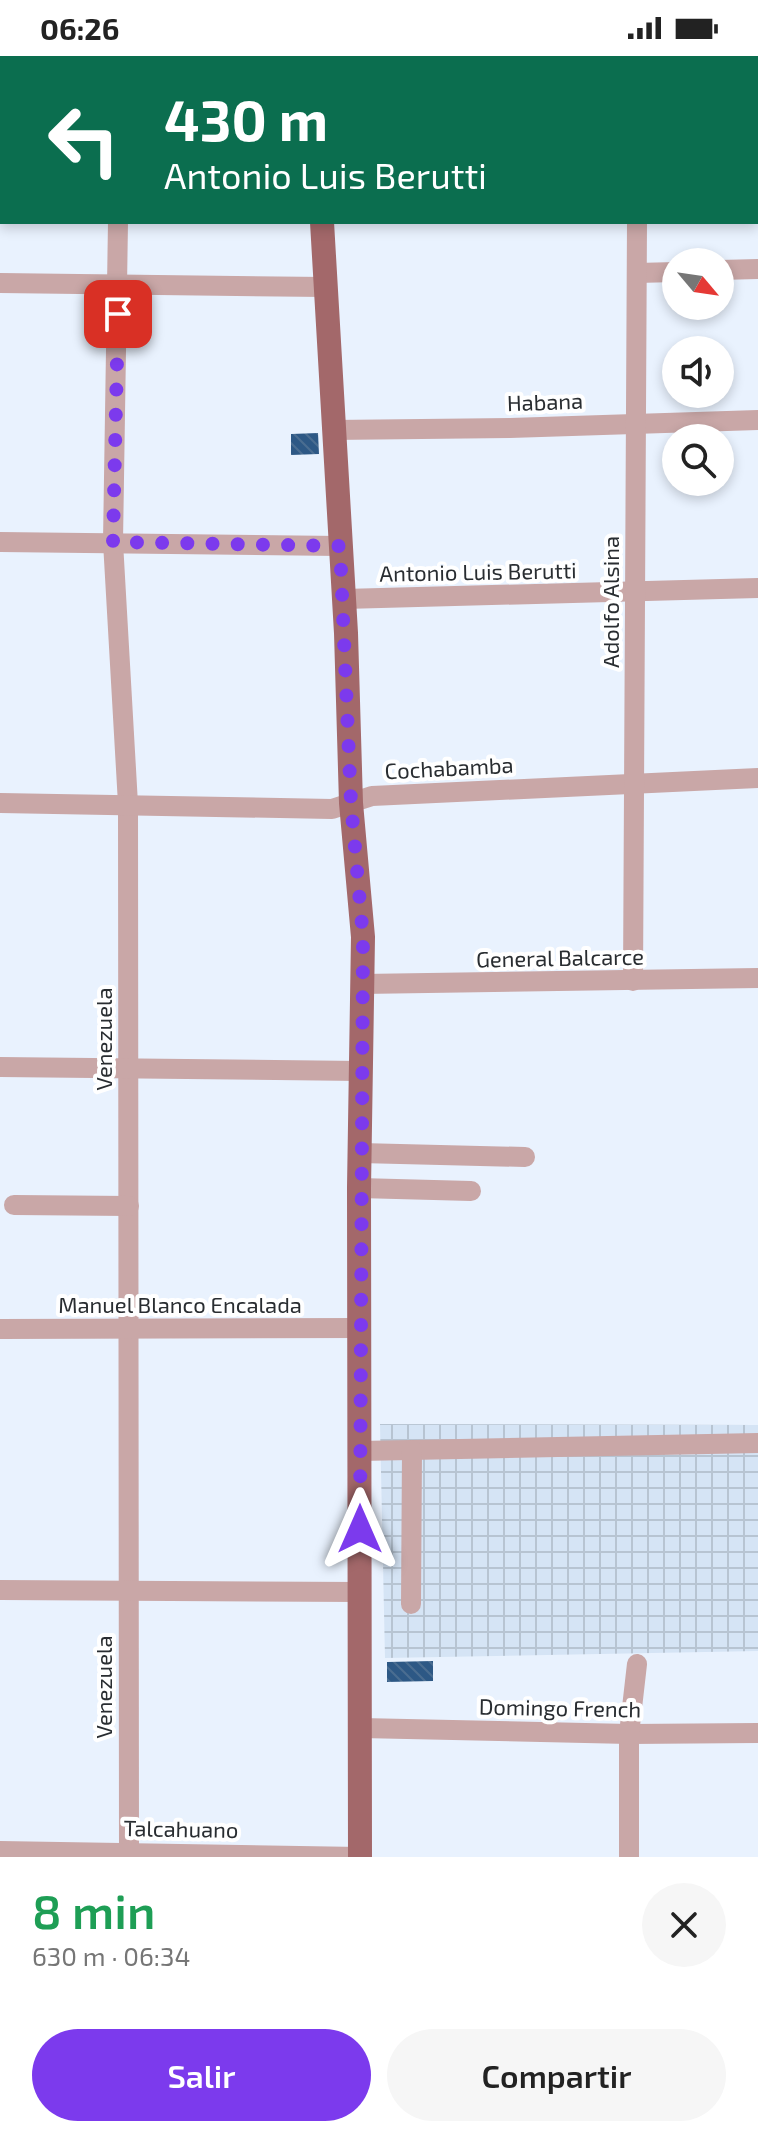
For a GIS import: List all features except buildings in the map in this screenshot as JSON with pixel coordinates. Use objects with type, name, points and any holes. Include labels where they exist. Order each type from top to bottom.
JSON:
[{"type":"main road","points":[[322,224],[344,599],[351,803],[363,937],[359,1188],[360,1857]]},
{"type":"street","name":"Venezuela","points":[[118,224],[113,542],[128,804],[129,1854]]},
{"type":"street","name":"Adolfo Alsina","points":[[633,981],[637,224]]},
{"type":"street","points":[[734,270],[758,269]]},
{"type":"street","points":[[637,273],[662,272]]},
{"type":"street","points":[[0,283],[325,287]]},
{"type":"street","name":"Habana","points":[[333,430],[758,420]]},
{"type":"street","points":[[0,542],[340,546]]},
{"type":"street","name":"Antonio Luis Berutti","points":[[344,599],[758,588]]},
{"type":"street","name":"Cochabamba","points":[[0,803],[332,809],[372,796],[758,778]]},
{"type":"street","name":"General Balcarce","points":[[362,984],[758,978]]},
{"type":"street","points":[[0,1067],[360,1071]]},
{"type":"street","points":[[360,1153],[525,1157]]},
{"type":"street","points":[[359,1188],[471,1191]]},
{"type":"street","points":[[14,1205],[129,1206]]},
{"type":"street","name":"Manuel Blanco Encalada","points":[[0,1329],[360,1328]]},
{"type":"street","points":[[360,1451],[758,1443]]},
{"type":"street","points":[[411,1604],[412,1450]]},
{"type":"street","points":[[0,1590],[359,1592]]},
{"type":"street","points":[[629,1857],[629,1734],[637,1664]]},
{"type":"street","name":"Domingo French","points":[[361,1728],[629,1734],[758,1733]]},
{"type":"street","name":"Talcahuano","points":[[0,1851],[360,1857]]},
{"type":"shaded area","points":[[380,1424],[758,1425],[758,1651],[385,1658]]},
{"type":"route","points":[[118,314],[113,542],[340,546],[351,803],[363,937],[359,1188],[360,1529]]}]
